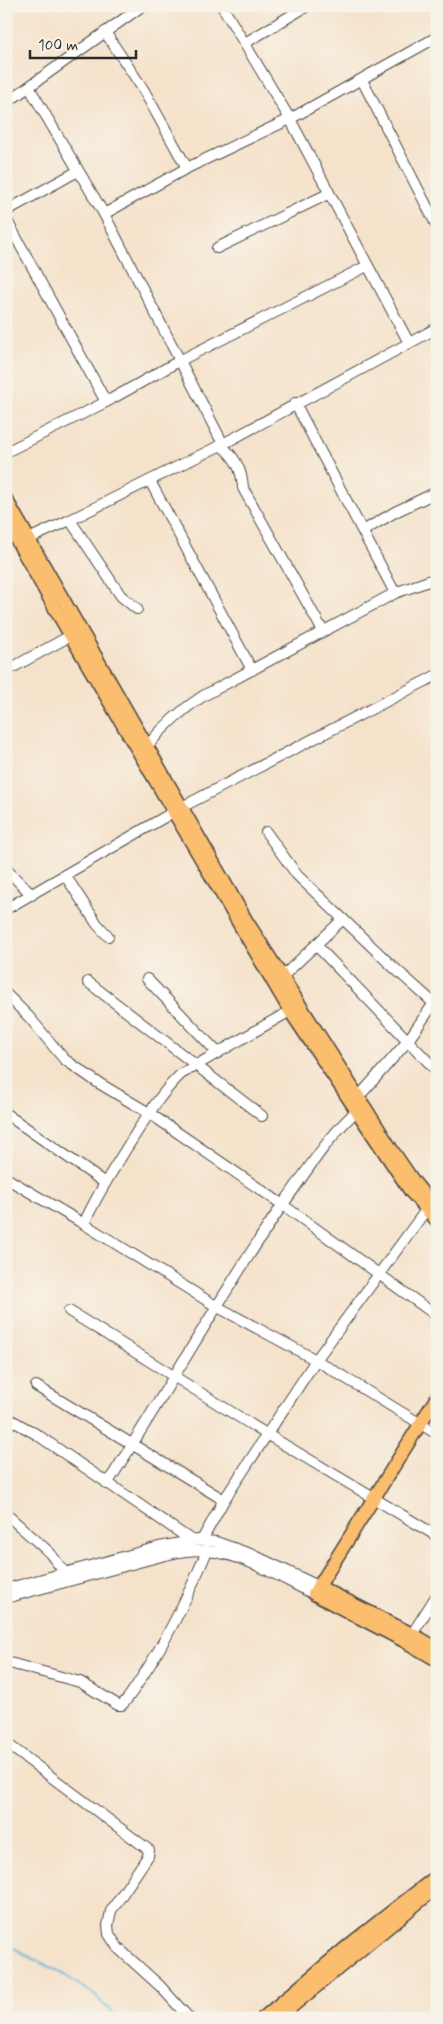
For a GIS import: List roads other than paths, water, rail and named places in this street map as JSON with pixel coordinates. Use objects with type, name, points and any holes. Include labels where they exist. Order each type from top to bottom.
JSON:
[{"type":"main road","points":[[6,499],[70,636],[282,977],[411,1192],[433,1206],[437,1221]]},
{"type":"main road","points":[[6,521],[24,541],[148,745],[178,809],[290,1011],[357,1104]]},
{"type":"main road","points":[[437,1396],[318,1588],[409,1638],[437,1648]]},
{"type":"main road","points":[[409,1638],[437,1660]]},
{"type":"main road","points":[[263,2018],[349,1945],[437,1876]]},
{"type":"main road","points":[[278,2018],[437,1888]]},
{"type":"street","points":[[6,103],[142,6]]},
{"type":"street","points":[[222,6],[290,120],[409,343]]},
{"type":"street","points":[[245,43],[308,6]]},
{"type":"street","points":[[105,32],[143,89],[186,168]]},
{"type":"street","points":[[104,214],[186,168],[290,120],[436,38]]},
{"type":"street","points":[[362,80],[437,226]]},
{"type":"street","points":[[29,87],[104,214],[181,360],[222,444],[234,457],[242,476],[243,488],[323,631]]},
{"type":"street","points":[[6,211],[78,171]]},
{"type":"street","points":[[217,248],[328,194]]},
{"type":"street","points":[[6,219],[106,402]]},
{"type":"street","points":[[6,452],[106,402],[181,360],[367,266]]},
{"type":"street","points":[[24,541],[150,481],[222,444],[437,328]]},
{"type":"street","points":[[295,403],[395,593]]},
{"type":"street","points":[[150,481],[252,670]]},
{"type":"street","points":[[363,531],[395,512],[437,492]]},
{"type":"street","points":[[70,520],[121,596],[136,608]]},
{"type":"street","points":[[148,745],[159,732],[190,704],[395,593],[437,578]]},
{"type":"street","points":[[6,671],[70,636]]},
{"type":"street","points":[[6,909],[178,809],[437,674]]},
{"type":"street","points":[[107,1484],[174,1378],[216,1306],[307,1170],[436,1005],[297,875],[266,832]]},
{"type":"street","points":[[6,869],[32,894]]},
{"type":"street","points":[[65,875],[97,924],[108,936]]},
{"type":"street","points":[[282,977],[343,919]]},
{"type":"street","points":[[316,945],[407,1042],[437,1071]]},
{"type":"street","points":[[147,979],[218,1053]]},
{"type":"street","points":[[88,982],[262,1116]]},
{"type":"street","points":[[6,994],[29,1017],[64,1059],[96,1082],[149,1113],[437,1316]]},
{"type":"street","points":[[84,1224],[105,1184],[149,1113],[170,1085],[182,1074],[290,1011]]},
{"type":"street","points":[[6,1114],[105,1184]]},
{"type":"street","points":[[6,1178],[216,1306],[316,1360],[437,1434]]},
{"type":"street","points":[[202,1540],[224,1500],[316,1360],[379,1274],[433,1206]]},
{"type":"street","points":[[69,1312],[174,1378],[437,1536]]},
{"type":"street","points":[[36,1386],[224,1500]]},
{"type":"street","points":[[6,1417],[36,1434],[191,1540]]},
{"type":"street","points":[[6,1514],[49,1552],[65,1573]]},
{"type":"street","points":[[6,1589],[191,1540],[216,1542],[253,1555],[318,1588]]},
{"type":"street","points":[[6,1598],[186,1551],[207,1551],[227,1555],[318,1588]]},
{"type":"street","points":[[6,1662],[80,1682],[118,1705],[122,1704],[145,1673],[172,1625],[207,1551]]},
{"type":"street","points":[[409,1638],[437,1596]]},
{"type":"street","points":[[6,1743],[149,1850],[148,1856],[111,1912],[108,1925],[109,1934],[118,1948],[160,1986],[189,2018]]},
{"type":"waterway","points":[[6,1944],[64,1975],[93,1994],[118,2018]]}]
